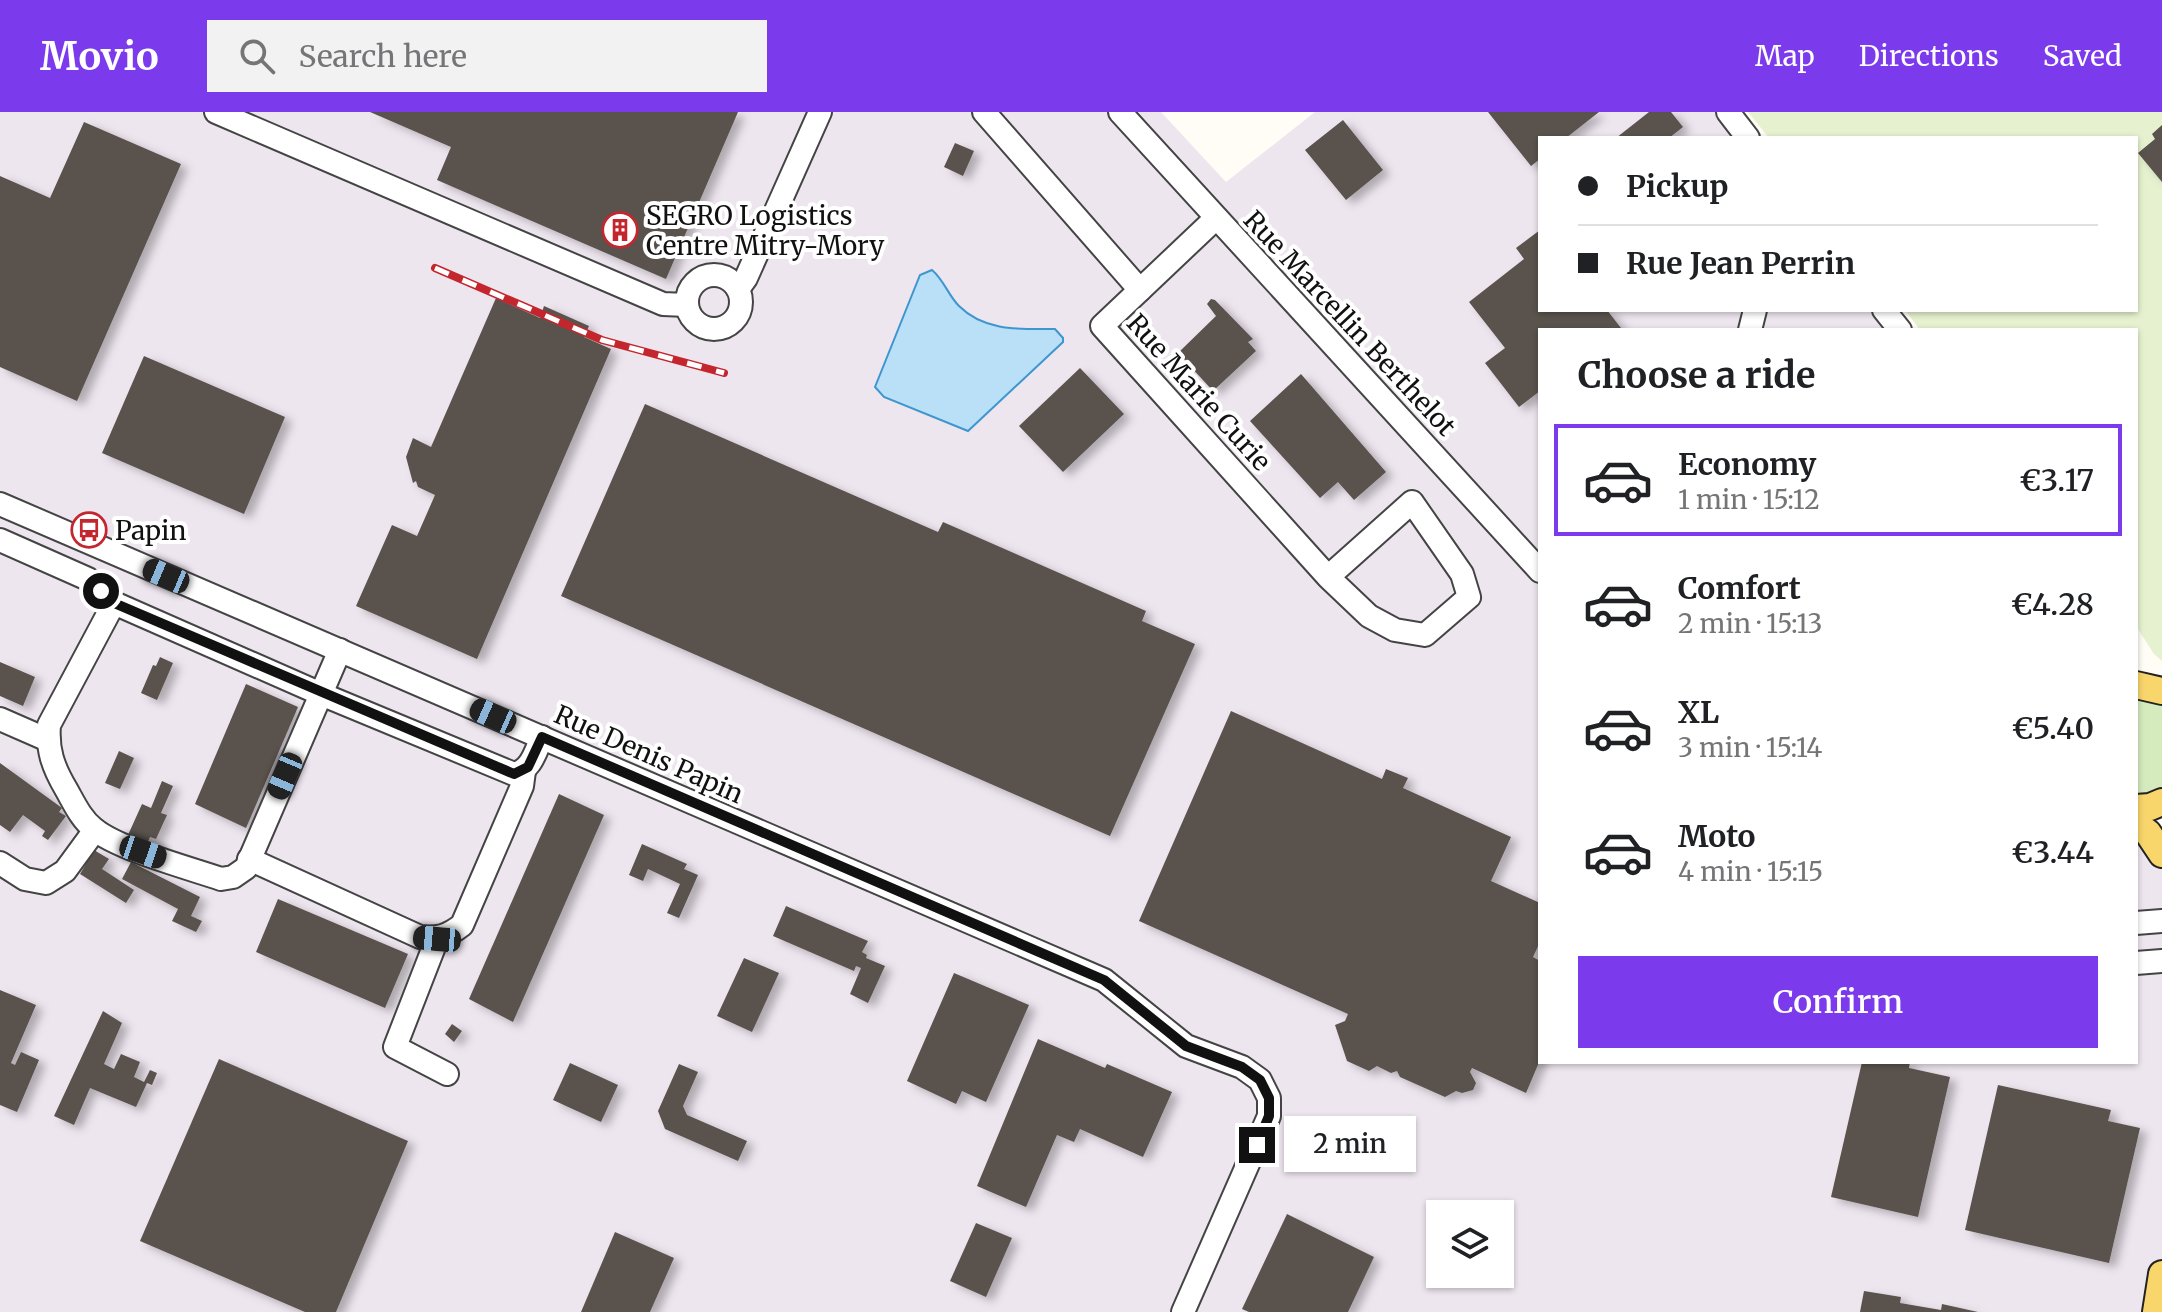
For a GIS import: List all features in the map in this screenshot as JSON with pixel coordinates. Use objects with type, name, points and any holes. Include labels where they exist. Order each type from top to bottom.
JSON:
[{"type":"main road","points":[[2138,685],[2162,691]]},
{"type":"main road","points":[[2138,808],[2162,802]]},
{"type":"main road","points":[[2138,826],[2148,833],[2162,854]]},
{"type":"main road","points":[[2156,1312],[2162,1274]]},
{"type":"street","points":[[216,112],[663,304],[687,305]]},
{"type":"street","points":[[738,289],[746,278],[820,112]]},
{"type":"street","points":[[984,112],[1140,290]]},
{"type":"street","name":"Rue Marcellin Berthelot","points":[[1120,112],[1538,569]]},
{"type":"street","points":[[1728,112],[1746,136]]},
{"type":"street","name":"Rue Marie Curie","points":[[1216,218],[1102,326],[1328,577]]},
{"type":"street","points":[[719,275],[733,283],[741,296],[739,312],[727,325],[719,328],[702,326],[694,320],[687,305],[691,288],[703,277],[719,275]]},
{"type":"street","points":[[1886,312],[1898,328]]},
{"type":"street","points":[[1412,502],[1462,574],[1469,597],[1425,635],[1395,630],[1369,616],[1328,577],[1412,502]]},
{"type":"street","name":"Rue Denis Papin","points":[[0,504],[1104,980],[1186,1046],[1242,1067],[1260,1080],[1269,1098],[1269,1116],[1183,1312]]},
{"type":"street","points":[[0,540],[88,579],[114,603],[514,774],[524,771]]},
{"type":"street","points":[[114,603],[49,725],[48,740],[53,767],[80,814],[95,830],[117,842],[221,879],[233,877],[246,868],[340,650]]},
{"type":"street","points":[[0,719],[48,740]]},
{"type":"street","points":[[249,859],[420,937],[437,939],[451,934],[462,925],[522,786],[524,771],[542,737]]},
{"type":"street","points":[[0,863],[25,879],[46,883],[65,871],[95,830]]},
{"type":"street","points":[[2138,923],[2162,921]]},
{"type":"street","points":[[437,939],[395,1047],[447,1074]]},
{"type":"street","points":[[2138,963],[2162,961]]},
{"type":"shaded area","points":[[0,112],[1161,112],[1226,182],[1315,112],[1718,112],[1736,136],[1538,136],[1538,312],[1875,312],[1887,328],[1538,328],[1538,1064],[2138,1064],[2138,839],[2162,840],[2162,1312],[0,1312]]},
{"type":"green space","points":[[1748,112],[2162,112],[2162,661],[2138,629],[2138,328],[1918,328],[1906,312],[2138,312],[2138,136],[1767,136]]},
{"type":"green space","points":[[2138,694],[2162,700],[2162,795],[2138,802]]},
{"type":"water","points":[[932,270],[959,306],[980,321],[1004,327],[1055,329],[1063,338],[1063,342],[968,431],[884,397],[875,387],[920,275]]},
{"type":"building","name":"SEGRO Logistics Centre Mitry-Mory","points":[[370,112],[738,112],[666,279],[437,180],[451,147]]},
{"type":"building","points":[[1488,112],[1599,112],[1569,136],[1538,136],[1538,161],[1531,166]]},
{"type":"building","points":[[1649,112],[1671,112],[1683,127],[1672,136],[1619,136]]},
{"type":"building","points":[[1343,120],[1383,170],[1346,200],[1305,150]]},
{"type":"building","points":[[84,122],[181,164],[77,401],[0,367],[0,176],[50,198]]},
{"type":"building","points":[[2162,125],[2162,182],[2138,153],[2155,139],[2152,134]]},
{"type":"building","points":[[955,143],[974,151],[963,176],[944,167]]},
{"type":"building","points":[[1538,232],[1538,312],[1609,312],[1621,328],[1538,328],[1538,393],[1519,407],[1485,363],[1505,348],[1469,302],[1524,259],[1516,248]]},
{"type":"building","points":[[496,298],[540,318],[544,306],[589,326],[584,337],[611,349],[477,659],[356,606],[392,525],[417,536],[435,495],[418,487],[416,481],[413,483],[406,457],[413,438],[431,447]]},
{"type":"building","points":[[1211,299],[1253,339],[1248,342],[1256,351],[1213,391],[1178,353],[1216,316],[1207,304]]},
{"type":"building","points":[[144,356],[285,417],[244,514],[102,453]]},
{"type":"building","points":[[1080,368],[1124,414],[1063,472],[1019,426]]},
{"type":"building","points":[[1301,374],[1386,472],[1354,500],[1338,482],[1320,498],[1250,421]]},
{"type":"building","points":[[645,404],[938,532],[943,522],[1146,611],[1142,621],[1195,644],[1110,836],[561,596]]},
{"type":"building","points":[[160,657],[173,663],[157,700],[141,693],[153,665],[156,666]]},
{"type":"building","points":[[0,662],[35,677],[23,706],[0,696]]},
{"type":"building","points":[[246,684],[298,707],[246,828],[195,804]]},
{"type":"building","points":[[1231,711],[1382,779],[1386,769],[1408,778],[1403,788],[1511,837],[1491,881],[1538,902],[1538,946],[1533,957],[1538,960],[1538,1064],[1526,1093],[1472,1068],[1470,1072],[1476,1083],[1473,1090],[1456,1091],[1445,1097],[1400,1077],[1397,1071],[1391,1073],[1377,1066],[1369,1071],[1347,1061],[1335,1025],[1345,1021],[1348,1014],[1139,921]]},
{"type":"building","points":[[119,751],[134,758],[120,789],[105,783]]},
{"type":"building","points":[[0,763],[62,808],[59,812],[66,816],[48,840],[42,836],[45,831],[23,815],[10,832],[0,825]]},
{"type":"building","points":[[162,781],[173,786],[161,813],[167,815],[156,839],[150,837],[147,844],[128,835],[142,804],[151,808]]},
{"type":"building","points":[[559,794],[604,815],[513,1022],[469,999]]},
{"type":"building","points":[[642,844],[687,864],[684,869],[698,875],[679,918],[667,913],[680,884],[648,869],[643,881],[629,875]]},
{"type":"building","points":[[94,850],[109,859],[102,869],[134,890],[126,903],[80,874]]},
{"type":"building","points":[[131,862],[200,897],[191,916],[202,921],[196,932],[172,921],[178,909],[122,879]]},
{"type":"building","points":[[278,899],[408,954],[385,1008],[256,952]]},
{"type":"building","points":[[786,906],[868,941],[862,952],[867,955],[866,958],[885,966],[868,1003],[850,994],[861,968],[856,966],[854,971],[773,936]]},
{"type":"building","points":[[744,958],[779,973],[752,1032],[717,1016]]},
{"type":"building","points":[[954,973],[1029,1005],[986,1102],[962,1091],[956,1104],[907,1081]]},
{"type":"building","points":[[0,990],[36,1005],[11,1063],[15,1065],[21,1052],[39,1060],[17,1112],[0,1105]]},
{"type":"building","points":[[103,1011],[122,1023],[104,1064],[114,1069],[121,1054],[140,1062],[134,1077],[144,1082],[150,1070],[157,1073],[152,1085],[147,1083],[136,1107],[90,1088],[74,1125],[54,1116]]},
{"type":"building","points":[[452,1024],[462,1031],[454,1042],[445,1034]]},
{"type":"building","points":[[1038,1039],[1172,1092],[1143,1157],[1080,1129],[1074,1142],[1057,1135],[1026,1207],[977,1186]]},
{"type":"building","points":[[219,1059],[408,1141],[336,1312],[305,1312],[140,1241]]},
{"type":"building","points":[[570,1063],[618,1085],[601,1122],[553,1100]]},
{"type":"building","points":[[679,1064],[698,1072],[683,1106],[687,1115],[747,1141],[738,1161],[665,1129],[658,1111]]},
{"type":"building","points":[[1862,1064],[1910,1064],[1909,1068],[1950,1077],[1918,1217],[1831,1197]]},
{"type":"building","points":[[1998,1085],[2111,1110],[2108,1121],[2140,1128],[2109,1263],[1965,1230]]},
{"type":"building","points":[[1287,1214],[1374,1257],[1348,1312],[1249,1312],[1242,1309]]},
{"type":"building","points":[[976,1223],[1012,1238],[986,1297],[950,1281]]},
{"type":"building","points":[[615,1232],[674,1258],[650,1312],[581,1312]]},
{"type":"building","points":[[1864,1291],[1901,1297],[1900,1303],[1941,1310],[1942,1304],[1978,1312],[1860,1312]]},
{"type":"railway","points":[[435,268],[602,340],[724,373]]},
{"type":"place","name":"SEGRO Logistics Centre Mitry-Mory","points":[[620,230]]},
{"type":"place","name":"Papin","points":[[89,530]]},
{"type":"route","points":[[101,591],[114,603],[514,774],[528,767],[542,737],[1104,980],[1186,1046],[1242,1067],[1260,1080],[1269,1098],[1269,1116],[1257,1145]]}]
